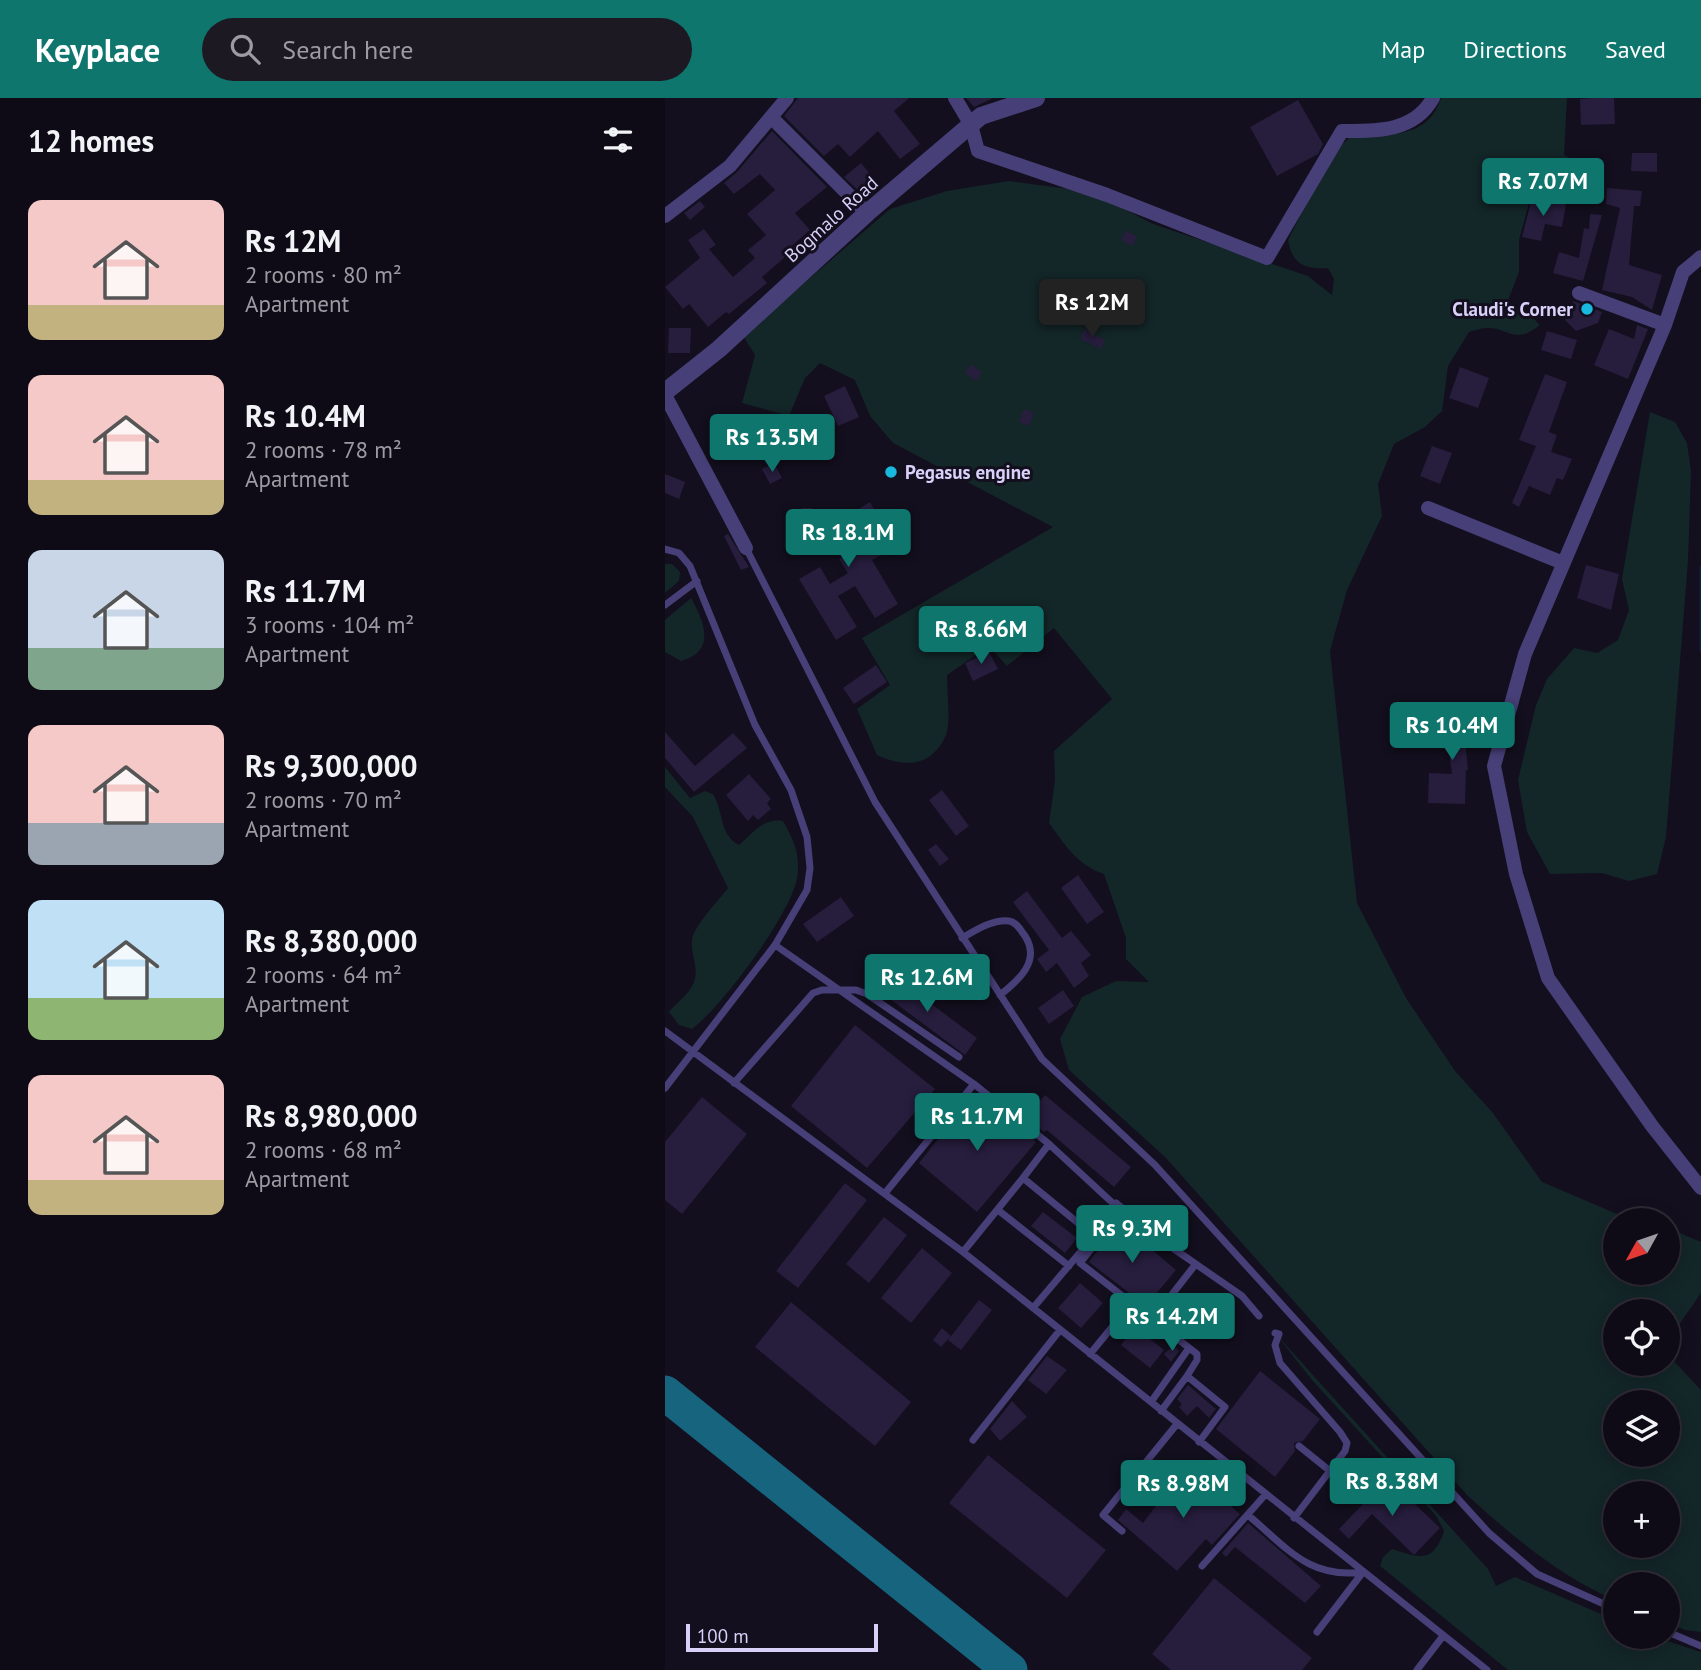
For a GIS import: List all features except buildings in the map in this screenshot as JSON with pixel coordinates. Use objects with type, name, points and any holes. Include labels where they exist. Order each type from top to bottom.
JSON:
[{"type":"street","points":[[665,216],[730,166],[787,98]]},
{"type":"street","points":[[955,98],[971,125],[978,151],[1107,195],[1267,258],[1342,131],[1378,131],[1413,122],[1426,111],[1433,98]]},
{"type":"street","name":"Bogmalo Road","points":[[665,393],[719,349],[867,213],[981,116],[1036,98]]},
{"type":"street","points":[[771,117],[867,213]]},
{"type":"street","points":[[1701,257],[1682,272],[1665,325],[1525,654],[1494,766],[1516,874],[1548,978],[1652,1126],[1701,1188]]},
{"type":"street","points":[[1579,293],[1665,325]]},
{"type":"street","points":[[665,393],[746,548]]},
{"type":"street","points":[[1428,508],[1563,563]]},
{"type":"lane","points":[[746,548],[876,802],[1042,1059],[1155,1165],[1326,1350],[1489,1533],[1537,1574],[1603,1604]]},
{"type":"lane","points":[[665,549],[679,552],[697,581],[755,724],[791,790],[807,837],[810,868],[807,890],[775,945],[666,1085]]},
{"type":"lane","points":[[665,605],[697,581]]},
{"type":"lane","points":[[962,938],[989,924],[1010,921],[1017,925],[1030,943],[1033,954],[1030,964],[1014,984],[1000,995]]},
{"type":"lane","points":[[775,945],[974,1084],[1049,1144],[1115,1202],[1195,1265],[1242,1296],[1259,1316]]},
{"type":"lane","points":[[734,1083],[813,993],[822,990],[856,990],[867,994],[958,1057]]},
{"type":"lane","points":[[665,1031],[692,1054],[886,1192],[1487,1670]]},
{"type":"lane","points":[[886,1192],[974,1084]]},
{"type":"lane","points":[[963,1252],[1049,1144]]},
{"type":"lane","points":[[1023,1178],[1094,1236],[1033,1308]]},
{"type":"lane","points":[[1115,1202],[1118,1212],[1080,1263],[1198,1357],[1161,1411]]},
{"type":"lane","points":[[998,1210],[1069,1266]]},
{"type":"lane","points":[[1152,1320],[1195,1265]]},
{"type":"lane","points":[[1090,1354],[1131,1304]]},
{"type":"lane","points":[[973,1440],[1060,1330]]},
{"type":"lane","points":[[1275,1333],[1279,1334],[1275,1345],[1280,1363],[1347,1443],[1345,1451],[1294,1518]]},
{"type":"lane","points":[[1151,1402],[1189,1348]]},
{"type":"lane","points":[[1187,1376],[1225,1407],[1199,1442]]},
{"type":"lane","points":[[1122,1531],[1103,1515],[1177,1424]]},
{"type":"lane","points":[[1299,1446],[1330,1471]]},
{"type":"lane","points":[[1202,1566],[1265,1495]]},
{"type":"lane","points":[[1248,1515],[1320,1571],[1338,1576],[1363,1572]]},
{"type":"lane","points":[[1317,1632],[1363,1572]]},
{"type":"lane","points":[[1417,1670],[1443,1636]]},
{"type":"lane","points":[[1680,1637],[1701,1646]]},
{"type":"green space","points":[[1441,98],[1567,98],[1564,155],[1592,169],[1592,182],[1579,186],[1556,182],[1532,192],[1519,240],[1519,272],[1507,303],[1526,311],[1540,325],[1518,335],[1494,328],[1469,332],[1448,366],[1442,411],[1425,427],[1394,444],[1378,484],[1382,516],[1347,590],[1330,651],[1357,903],[1406,998],[1455,1071],[1493,1113],[1542,1182],[1603,1208],[1603,1285],[1680,1285],[1680,1233],[1701,1242],[1701,1293],[1680,1323],[1680,1299],[1603,1299],[1603,1376],[1680,1376],[1680,1368],[1701,1390],[1701,1632],[1680,1628],[1680,1572],[1603,1572],[1603,1594],[1555,1567],[1467,1495],[1165,1157],[1069,1070],[1060,1039],[1082,997],[1116,981],[1149,982],[1126,959],[1126,938],[1104,874],[1079,860],[1049,823],[1055,780],[1054,751],[1112,699],[1054,628],[1007,666],[989,646],[947,675],[949,715],[946,735],[940,746],[925,759],[907,763],[877,755],[857,709],[890,685],[862,638],[1053,527],[893,443],[870,416],[855,380],[820,363],[805,378],[789,416],[742,403],[755,355],[743,336],[890,209],[947,191],[1009,181],[1092,192],[1153,224],[1308,276],[1332,295],[1334,279],[1328,268],[1313,268],[1301,264],[1293,255],[1288,240],[1332,154],[1349,138],[1404,132],[1426,122],[1435,112]]},
{"type":"green space","points":[[1650,412],[1675,422],[1687,443],[1691,471],[1688,561],[1666,837],[1657,874],[1629,881],[1602,873],[1550,874],[1527,832],[1518,780],[1536,705],[1547,679],[1574,648],[1597,653],[1618,640],[1629,610],[1622,579]]},
{"type":"green space","points":[[665,564],[672,564],[680,572],[679,581],[665,593]]},
{"type":"green space","points":[[691,598],[703,625],[703,643],[700,650],[681,661],[665,652],[665,620]]},
{"type":"green space","points":[[665,767],[690,798],[705,791],[713,794],[725,829],[733,841],[739,845],[764,824],[783,821],[798,858],[798,874],[790,899],[767,939],[736,982],[692,1029],[679,1025],[669,1012],[686,995],[694,982],[694,933],[728,888],[693,817],[665,787]]},
{"type":"green space","points":[[1275,1333],[1488,1569],[1496,1586],[1515,1577],[1603,1615],[1603,1649],[1680,1649],[1680,1645],[1701,1652],[1701,1670],[1508,1670],[1380,1566],[1383,1557],[1392,1549],[1417,1556],[1430,1554],[1440,1542],[1444,1531],[1437,1517],[1312,1380]]},
{"type":"waterway","points":[[1701,567],[1701,651]]},
{"type":"taxiway","points":[[665,1393],[1010,1670]]},
{"type":"place","name":"Claudi's Corner","points":[[1587,309]]},
{"type":"place","name":"Pegasus engine","points":[[891,472]]}]
